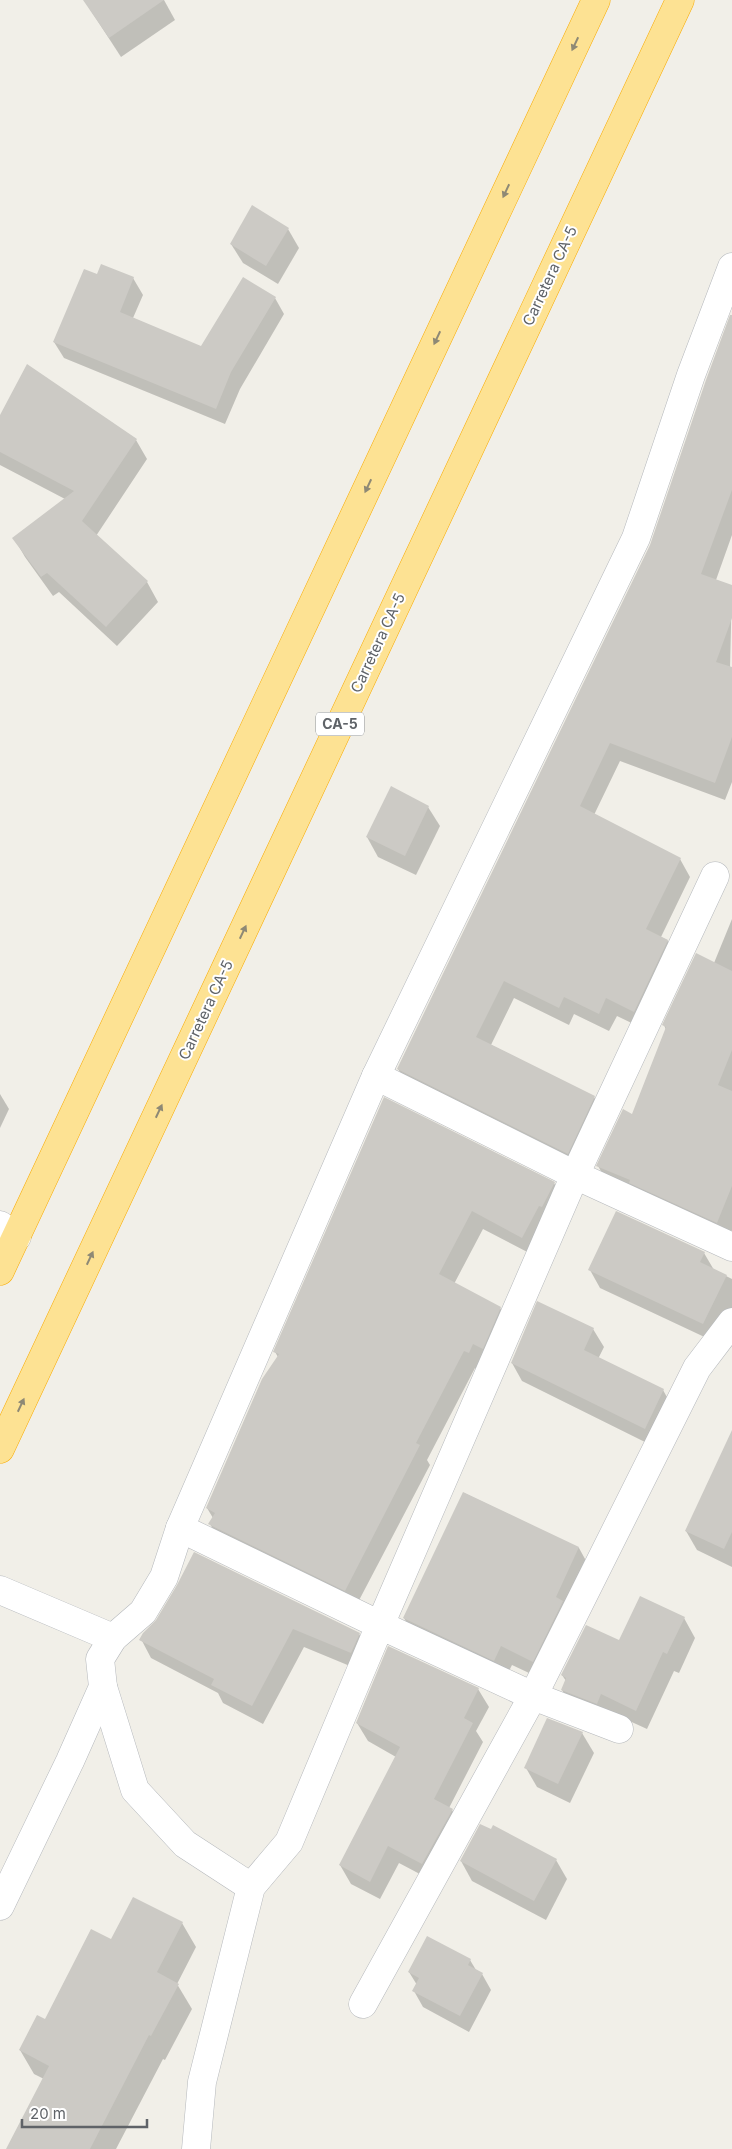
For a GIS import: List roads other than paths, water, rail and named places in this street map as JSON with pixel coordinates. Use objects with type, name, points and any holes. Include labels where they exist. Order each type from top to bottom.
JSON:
[{"type":"highway","points":[[0,1272],[8,1231],[596,0]]},
{"type":"highway","name":"Carretera CA-5","points":[[0,1449],[680,0]]},
{"type":"street","points":[[251,1887],[185,1844],[135,1790],[103,1687],[100,1659],[113,1638],[143,1612],[164,1577],[180,1528],[376,1076],[636,538],[691,375],[732,267]]},
{"type":"street","points":[[196,2149],[202,2082],[251,1887],[289,1842],[380,1625],[575,1175],[715,876]]},
{"type":"street","points":[[376,1076],[575,1175],[732,1247]]},
{"type":"street","points":[[363,2004],[533,1696],[696,1368],[732,1322]]},
{"type":"street","points":[[180,1528],[380,1625],[533,1696],[619,1729]]},
{"type":"street","points":[[0,1590],[113,1638]]},
{"type":"street","points":[[0,1906],[103,1687]]}]
